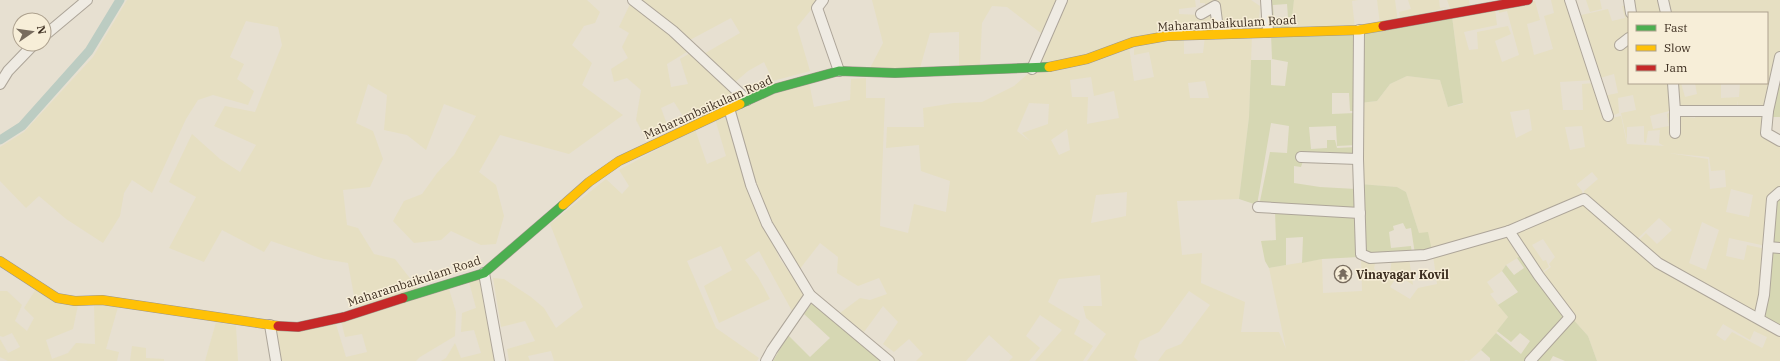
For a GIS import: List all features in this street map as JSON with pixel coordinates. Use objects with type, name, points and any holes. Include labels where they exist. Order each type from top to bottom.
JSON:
[{"type":"street","points":[[52,29],[87,0]]},
{"type":"street","points":[[633,0],[673,31],[747,100]]},
{"type":"street","points":[[823,0],[817,8],[839,71]]},
{"type":"street","points":[[1032,69],[1062,0]]},
{"type":"street","points":[[1266,0],[1268,32]]},
{"type":"street","name":"Maharambaikulam Road","points":[[0,261],[57,298],[75,301],[102,300],[270,325],[298,327],[344,316],[484,273],[589,182],[619,160],[728,108],[773,89],[839,71],[895,73],[1056,67],[1086,60],[1133,42],[1167,36],[1359,30],[1369,24],[1528,0]]},
{"type":"street","points":[[1570,0],[1608,116]]},
{"type":"street","points":[[1628,0],[1631,12]]},
{"type":"street","points":[[1663,0],[1666,12]]},
{"type":"street","points":[[1202,14],[1215,6],[1218,29],[1231,34]]},
{"type":"street","points":[[1359,30],[1358,159],[1361,254],[1370,258],[1425,256],[1509,231],[1584,199],[1658,263],[1780,331]]},
{"type":"street","points":[[1620,45],[1628,39]]},
{"type":"street","points":[[0,84],[8,71],[26,52]]},
{"type":"street","points":[[1780,57],[1768,111],[1766,133],[1780,141]]},
{"type":"street","points":[[1673,84],[1675,133]]},
{"type":"street","points":[[728,108],[751,184],[767,224],[810,295],[889,361]]},
{"type":"street","points":[[1674,110],[1768,111]]},
{"type":"street","points":[[1301,157],[1358,159]]},
{"type":"street","points":[[1759,318],[1764,295],[1772,199],[1780,192]]},
{"type":"street","points":[[1258,208],[1360,212]]},
{"type":"street","points":[[1509,231],[1539,276],[1570,317],[1530,361]]},
{"type":"street","points":[[1768,247],[1780,248]]},
{"type":"street","points":[[484,273],[500,361]]},
{"type":"street","points":[[766,361],[810,295]]},
{"type":"street","points":[[270,325],[276,361]]},
{"type":"shaded area","points":[[127,0],[587,0],[600,12],[595,23],[584,26],[572,45],[592,63],[582,85],[623,115],[569,154],[500,135],[479,172],[496,185],[504,216],[496,244],[481,245],[451,231],[441,240],[414,243],[393,221],[404,201],[422,194],[437,173],[454,155],[476,116],[444,104],[426,150],[407,135],[384,130],[387,95],[368,84],[356,123],[373,131],[383,159],[370,187],[343,190],[347,225],[358,228],[374,254],[395,259],[419,290],[356,307],[348,263],[324,259],[271,241],[264,252],[222,230],[204,262],[169,248],[196,197],[169,182],[192,134],[220,159],[240,172],[256,145],[214,126],[225,106],[255,112],[282,45],[278,27],[246,21],[230,57],[244,64],[237,79],[254,91],[248,105],[213,95],[198,100],[186,119],[152,193],[132,180],[124,193],[120,216],[103,243],[66,219],[39,196],[26,208],[0,181],[0,147],[24,132],[93,57]]},
{"type":"shaded area","points":[[632,0],[690,50],[667,64],[671,87],[688,84],[680,59],[692,52],[743,99],[688,124],[674,102],[661,108],[669,130],[647,141],[636,120],[641,90],[627,78],[614,82],[611,69],[628,58],[622,47],[629,33],[619,27]]},
{"type":"shaded area","points":[[639,0],[819,0],[797,27],[810,71],[773,81],[764,62],[748,71],[733,84],[702,55],[740,33],[731,18],[688,41]]},
{"type":"shaded area","points":[[872,0],[1057,0],[1042,34],[1007,7],[992,6],[982,23],[980,65],[959,67],[959,32],[930,33],[920,68],[870,68],[883,43]]},
{"type":"shaded area","points":[[1064,0],[1195,0],[1196,7],[1179,9],[1179,14],[1201,15],[1215,7],[1217,33],[1036,66]]},
{"type":"shaded area","points":[[1200,0],[1251,0],[1260,6],[1258,32],[1218,28],[1216,5],[1205,10],[1205,3],[1200,3]]},
{"type":"shaded area","points":[[1294,0],[1358,0],[1352,1],[1355,29],[1289,30]]},
{"type":"shaded area","points":[[1377,0],[1395,0],[1398,22],[1380,25]]},
{"type":"shaded area","points":[[1408,0],[1439,0],[1440,8],[1447,7],[1401,21],[1399,12],[1411,9]]},
{"type":"shaded area","points":[[1447,0],[1469,0],[1470,8],[1451,11]]},
{"type":"shaded area","points":[[1551,0],[1567,0],[1594,80],[1560,82],[1563,110],[1583,110],[1582,84],[1594,83],[1607,119],[1621,116],[1627,144],[1664,146],[1659,143],[1660,130],[1648,131],[1646,143],[1644,142],[1644,126],[1627,127],[1627,141],[1621,113],[1636,110],[1633,95],[1618,98],[1619,113],[1609,117],[1603,96],[1618,93],[1614,74],[1600,78],[1577,16],[1608,9],[1612,21],[1625,18],[1622,6],[1628,5],[1628,84],[1671,84],[1673,110],[1650,116],[1653,129],[1669,126],[1667,114],[1672,111],[1674,135],[1680,135],[1681,116],[1695,118],[1696,110],[1766,112],[1764,134],[1780,143],[1780,191],[1766,246],[1729,238],[1726,256],[1744,260],[1747,245],[1766,249],[1758,317],[1660,261],[1637,242],[1646,233],[1657,244],[1672,230],[1659,218],[1635,241],[1585,197],[1584,191],[1598,179],[1592,172],[1577,184],[1575,174],[1577,185],[1582,191],[1583,199],[1508,229],[1432,251],[1419,233],[1406,192],[1397,187],[1360,184],[1360,103],[1377,101],[1390,84],[1407,76],[1440,80],[1448,107],[1463,104],[1452,16],[1495,8],[1497,25],[1464,32],[1469,50],[1478,49],[1477,32],[1508,26],[1511,34],[1495,41],[1502,62],[1519,55],[1507,11],[1499,13],[1498,8],[1535,1],[1540,20],[1527,24],[1534,55],[1553,49],[1544,16],[1554,13]],"holes":[[[1529,109],[1532,130],[1516,138],[1510,112]],[[1582,126],[1585,147],[1570,150],[1565,127]],[[1668,153],[1709,157],[1711,171],[1725,170],[1726,187],[1710,189],[1708,159]],[[1731,189],[1753,195],[1749,217],[1726,212]],[[1702,222],[1719,230],[1706,270],[1689,263]]]},
{"type":"shaded area","points":[[1586,0],[1600,0],[1602,9],[1590,12]]},
{"type":"shaded area","points":[[1629,0],[1780,0],[1780,51],[1766,109],[1738,108],[1738,100],[1737,108],[1676,108],[1674,84],[1681,84],[1685,97],[1697,94],[1695,84],[1721,84],[1721,98],[1739,97],[1740,84],[1768,84],[1768,12],[1631,12]]},
{"type":"shaded area","points":[[1252,34],[1249,117],[1239,199],[1177,201],[1182,255],[1202,253],[1201,283],[1245,302],[1241,332],[1279,332],[1286,349],[1269,268],[1322,259],[1323,293],[1362,291],[1361,256],[1376,260],[1374,268],[1376,272],[1390,273],[1392,258],[1409,258],[1413,285],[1398,275],[1390,287],[1410,299],[1418,288],[1437,284],[1433,255],[1508,232],[1522,255],[1506,265],[1502,271],[1487,282],[1494,292],[1490,294],[1508,317],[1489,343],[1469,361],[1158,361],[1166,350],[1181,344],[1210,305],[1189,291],[1159,332],[1140,341],[1134,357],[1138,361],[1087,361],[1106,334],[1086,318],[1083,306],[1102,306],[1100,275],[1059,279],[1048,302],[1080,321],[1074,334],[1093,346],[1083,361],[1035,361],[1062,330],[1040,315],[1026,336],[1040,348],[1029,361],[1009,361],[1013,357],[989,335],[966,361],[916,361],[923,354],[909,339],[894,352],[883,344],[898,322],[883,306],[864,332],[840,313],[860,298],[870,300],[887,294],[879,278],[858,286],[837,273],[838,257],[820,243],[799,270],[768,214],[749,163],[736,112],[771,95],[809,82],[814,107],[850,100],[851,79],[866,78],[866,98],[885,98],[880,226],[908,233],[914,204],[946,212],[950,181],[921,171],[919,145],[886,148],[887,127],[924,127],[923,108],[954,103],[982,102],[1014,86],[1030,72],[1129,47],[1134,81],[1154,77],[1149,52],[1134,55],[1134,46],[1184,38],[1184,54],[1203,53],[1205,36]],"holes":[[[1091,77],[1094,96],[1114,91],[1119,118],[1087,124],[1088,97],[1072,97],[1070,80]],[[1205,81],[1209,98],[1190,98],[1188,83]],[[1029,103],[1049,104],[1048,124],[1022,133],[1031,142],[1017,131]],[[1067,129],[1070,150],[1059,155],[1051,140]],[[1127,192],[1126,216],[1091,223],[1096,195]]]},
{"type":"shaded area","points":[[726,114],[747,188],[780,259],[806,296],[792,311],[759,251],[745,260],[758,277],[770,299],[719,323],[704,286],[732,270],[721,246],[687,261],[716,328],[759,358],[757,361],[554,361],[551,351],[528,356],[530,361],[509,361],[507,349],[535,341],[525,321],[501,327],[493,278],[504,279],[531,297],[544,308],[556,328],[583,307],[550,224],[606,179],[622,194],[629,186],[619,170],[695,129],[707,164],[726,156],[715,119]]},
{"type":"shaded area","points":[[1584,200],[1658,265],[1780,333],[1780,361],[1597,361],[1588,336],[1571,317],[1540,275],[1551,267],[1549,264],[1555,257],[1543,239],[1532,245],[1543,261],[1546,260],[1549,267],[1539,274],[1511,231]],"holes":[[[1723,324],[1750,340],[1754,331],[1767,337],[1762,348],[1732,332],[1725,341],[1716,335]]]},
{"type":"shaded area","points":[[482,278],[496,361],[441,361],[446,358],[455,343],[461,358],[481,353],[474,330],[461,332],[462,313],[476,308],[469,282]]},
{"type":"shaded area","points":[[36,289],[78,305],[73,329],[46,340],[52,359],[68,353],[76,343],[95,344],[94,304],[118,307],[106,349],[119,352],[117,361],[8,361],[0,357],[0,339],[8,353],[20,347],[12,333],[3,337],[0,336],[0,291],[7,291],[22,305],[15,321],[27,331],[34,318],[24,308]]},
{"type":"shaded area","points":[[449,289],[456,312],[455,336],[420,357],[416,361],[280,361],[275,330],[335,321],[346,357],[367,352],[362,334],[345,337],[341,321]]},
{"type":"shaded area","points":[[216,322],[236,326],[238,361],[205,361]]},
{"type":"shaded area","points":[[132,346],[146,348],[146,358],[164,359],[164,361],[130,361]]},
{"type":"green space","points":[[1267,0],[1294,0],[1292,17],[1288,17],[1287,4],[1273,5],[1274,20],[1291,19],[1289,30],[1269,31]]},
{"type":"green space","points":[[1452,16],[1463,103],[1448,107],[1440,80],[1407,76],[1390,84],[1377,101],[1360,103],[1360,32]]},
{"type":"green space","points":[[1357,32],[1355,111],[1350,111],[1349,93],[1332,93],[1332,114],[1355,113],[1357,145],[1337,146],[1336,126],[1309,127],[1311,149],[1327,148],[1327,140],[1335,140],[1337,148],[1356,147],[1356,157],[1303,161],[1301,167],[1294,166],[1294,183],[1320,187],[1356,189],[1357,210],[1259,206],[1270,152],[1287,153],[1289,126],[1271,123],[1257,205],[1239,199],[1249,117],[1251,60],[1271,60],[1271,85],[1285,86],[1288,62],[1272,59],[1271,34]]},
{"type":"green space","points":[[1780,64],[1780,117],[1770,117]]},
{"type":"green space","points":[[1360,184],[1397,187],[1406,192],[1419,233],[1428,232],[1432,251],[1415,254],[1411,228],[1406,229],[1403,223],[1393,226],[1394,230],[1389,232],[1391,248],[1411,246],[1412,254],[1362,253]]},
{"type":"green space","points":[[1780,194],[1780,247],[1769,246],[1773,200]]},
{"type":"green space","points":[[1275,211],[1357,215],[1359,257],[1322,259],[1302,263],[1303,237],[1286,238],[1286,265],[1269,268],[1265,261],[1261,241],[1276,240]]},
{"type":"green space","points":[[1769,248],[1780,250],[1780,329],[1761,318]]},
{"type":"green space","points":[[1522,255],[1567,315],[1527,361],[1490,361],[1490,358],[1481,350],[1496,333],[1521,354],[1530,341],[1520,333],[1511,342],[1497,331],[1508,317],[1498,305],[1518,292],[1502,271],[1506,265],[1514,275],[1524,268],[1517,258]]},
{"type":"green space","points":[[812,303],[881,361],[773,361],[788,335],[810,357],[830,338],[804,314]]},
{"type":"green space","points":[[1571,317],[1588,336],[1597,361],[1565,361],[1553,356],[1550,361],[1531,361]]},
{"type":"waterway","points":[[0,140],[22,126],[89,51],[120,0]]},
{"type":"traffic: fast","points":[[740,104],[773,89],[839,71],[895,73],[1049,67]]},
{"type":"traffic: fast","points":[[403,298],[484,273],[563,205]]},
{"type":"traffic: slow","points":[[1049,67],[1087,59],[1133,42],[1167,36],[1359,30],[1383,26]]},
{"type":"traffic: slow","points":[[563,205],[589,182],[619,161],[740,104]]},
{"type":"traffic: slow","points":[[0,261],[57,298],[75,301],[102,300],[278,326]]},
{"type":"traffic: jam","points":[[1383,26],[1528,0]]},
{"type":"traffic: jam","points":[[278,326],[298,327],[344,317],[403,298]]},
{"type":"place","name":"Vinayagar Kovil","points":[[1343,274]]}]
